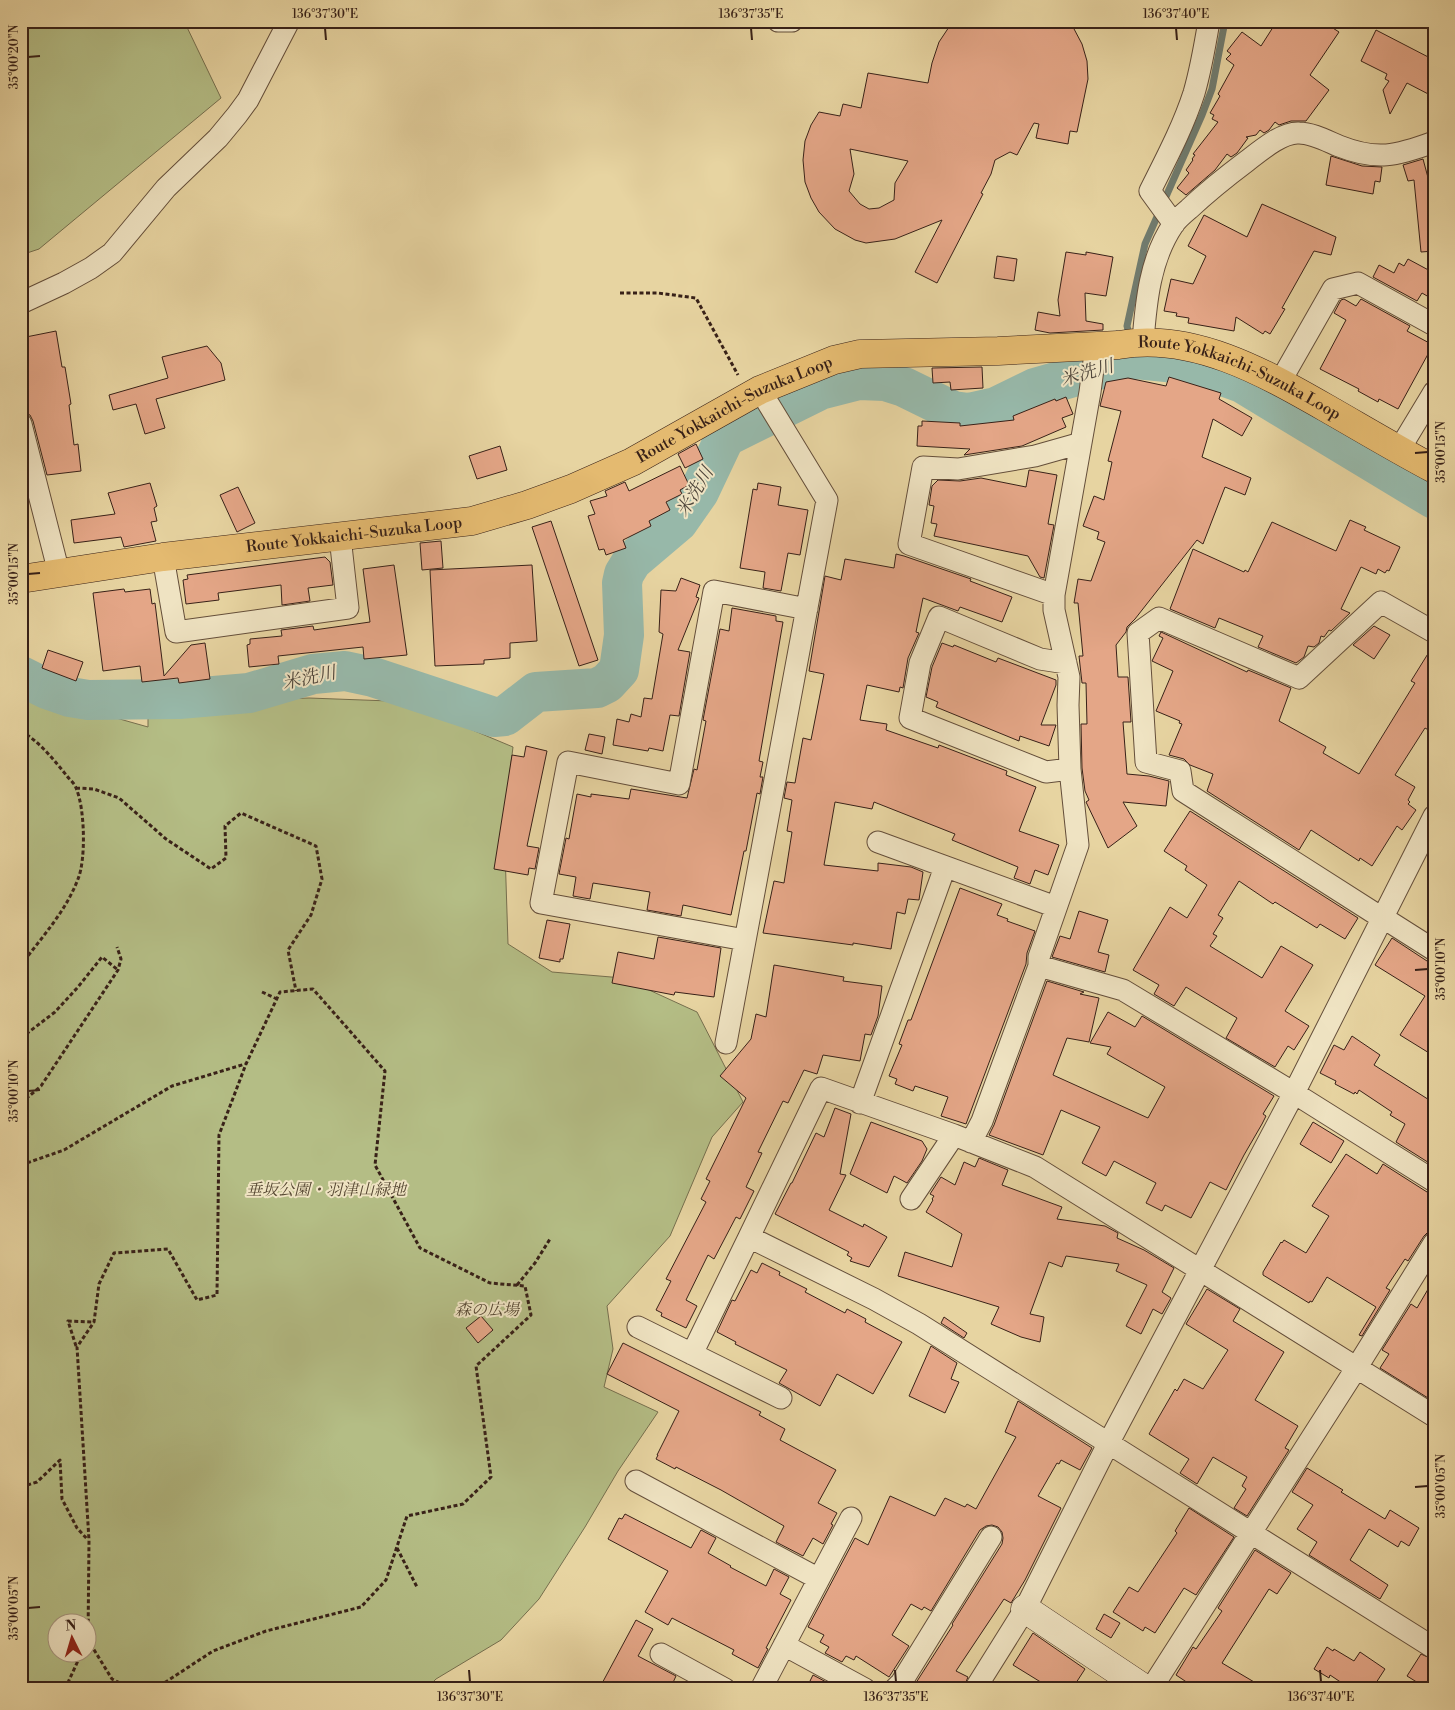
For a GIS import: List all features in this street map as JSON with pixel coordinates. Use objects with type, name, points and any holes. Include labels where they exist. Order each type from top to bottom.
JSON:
[{"type":"main road","name":"Route Yokkaichi-Suzuka Loop","points":[[21,579],[163,556],[472,521],[527,505],[571,489],[632,462],[757,395],[834,360],[860,354],[998,351],[1124,343],[1172,344],[1210,352],[1238,362],[1280,382],[1434,469]]},
{"type":"street","points":[[21,302],[64,283],[91,268],[112,253],[166,188],[218,138],[248,100],[289,21]]},
{"type":"street","points":[[778,21],[792,21]]},
{"type":"street","points":[[1172,220],[1150,191],[1169,152],[1193,94],[1203,58],[1209,21]]},
{"type":"street","points":[[911,1199],[962,1139],[982,1121],[1039,966],[1039,957],[1078,845],[1070,769],[1069,676],[1054,610],[1054,595],[1090,392],[1145,311],[1151,278],[1172,220],[1272,142],[1299,132],[1354,152],[1378,156],[1397,153],[1434,142]]},
{"type":"street","points":[[1280,382],[1333,288],[1358,283],[1434,325]]},
{"type":"street","points":[[1399,450],[1434,392]]},
{"type":"street","points":[[726,1043],[827,500],[782,428],[757,395]]},
{"type":"street","points":[[21,424],[59,574]]},
{"type":"street","points":[[1054,595],[909,544],[923,467],[958,469],[1035,456],[1081,443]]},
{"type":"street","points":[[163,556],[176,632],[348,608],[340,537]]},
{"type":"street","points":[[745,940],[541,903],[568,762],[679,784],[714,591],[807,609]]},
{"type":"street","points":[[1434,632],[1381,602],[1299,678],[1158,618],[1138,633],[1146,762],[1180,771],[1183,791],[1434,950]]},
{"type":"street","points":[[1066,663],[1040,658],[940,618],[920,664],[910,718],[1046,772],[1070,769]]},
{"type":"street","points":[[975,1689],[1025,1609],[1109,1442],[1294,1093],[1434,816]]},
{"type":"street","points":[[878,842],[1056,907]]},
{"type":"street","points":[[860,1102],[945,867]]},
{"type":"street","points":[[1039,966],[1123,990],[1294,1093],[1434,1181]]},
{"type":"street","points":[[692,1354],[821,1088],[1035,1167],[1434,1416]]},
{"type":"street","points":[[749,1236],[920,1324],[1434,1648]]},
{"type":"street","points":[[1151,1689],[1434,1244]]},
{"type":"street","points":[[638,1327],[781,1398]]},
{"type":"street","points":[[636,1481],[819,1579]]},
{"type":"street","points":[[761,1689],[851,1518]]},
{"type":"street","points":[[895,1689],[901,1683],[991,1538]]},
{"type":"street","points":[[1025,1609],[1145,1689]]},
{"type":"street","points":[[784,1645],[865,1689]]},
{"type":"street","points":[[661,1654],[725,1689]]},
{"type":"path","points":[[620,293],[658,293],[696,298],[757,395]]},
{"type":"path","points":[[21,731],[51,756],[76,788],[81,812],[84,849],[79,878],[64,908],[21,965]]},
{"type":"path","points":[[76,788],[94,789],[119,798],[166,839],[211,869],[226,858],[225,826],[241,813],[316,846],[322,879],[311,915],[288,950],[296,991]]},
{"type":"path","points":[[21,1103],[41,1086],[118,970],[121,959],[117,947]]},
{"type":"path","points":[[21,1038],[56,1012],[102,957],[118,970]]},
{"type":"path","points":[[76,1347],[94,1322],[99,1284],[114,1253],[168,1249],[198,1300],[217,1295],[219,1135],[246,1064],[280,992],[313,989],[384,1071],[375,1165],[420,1248],[490,1283],[525,1286],[530,1315],[476,1366],[490,1477],[464,1504],[407,1516],[386,1580],[361,1607],[266,1631],[213,1651],[155,1689]]},
{"type":"path","points":[[262,992],[277,999]]},
{"type":"path","points":[[21,1165],[64,1150],[172,1086],[246,1064]]},
{"type":"path","points":[[517,1286],[535,1264],[550,1239]]},
{"type":"path","points":[[94,1322],[68,1321],[76,1347],[89,1540],[88,1640],[112,1679],[131,1689]]},
{"type":"path","points":[[21,1487],[37,1482],[60,1460],[62,1499],[77,1528],[89,1540]]},
{"type":"path","points":[[396,1548],[417,1586]]},
{"type":"path","points":[[65,1689],[77,1662]]},
{"type":"green space","points":[[21,21],[184,21],[221,98],[39,249],[21,255]]},
{"type":"green space","name":"垂坂公園・羽津山緑地","points":[[21,681],[70,705],[148,727],[148,704],[309,698],[470,704],[470,729],[513,747],[504,820],[508,944],[552,972],[623,978],[697,1012],[743,1102],[712,1137],[670,1236],[607,1306],[613,1349],[604,1387],[658,1412],[618,1471],[539,1599],[501,1640],[436,1679],[426,1689],[21,1689]]},
{"type":"building","points":[[953,21],[1068,21],[1082,44],[1087,61],[1088,79],[1077,132],[1070,131],[1068,144],[1036,138],[1039,124],[1034,123],[1017,155],[1010,152],[995,160],[991,174],[981,193],[983,194],[937,283],[915,272],[942,220],[895,239],[866,243],[855,240],[835,229],[819,212],[805,182],[803,160],[805,141],[811,125],[819,112],[840,116],[843,104],[861,108],[868,73],[928,83],[939,42]],"holes":[[[850,149],[908,161],[895,183],[894,200],[879,208],[869,209],[860,204],[849,191],[854,174]]]},
{"type":"building","points":[[1277,21],[1322,21],[1339,32],[1310,75],[1329,90],[1306,121],[1291,121],[1279,125],[1275,122],[1264,133],[1260,130],[1256,135],[1246,137],[1248,138],[1237,153],[1231,157],[1227,154],[1215,170],[1186,195],[1177,188],[1189,173],[1186,170],[1193,160],[1195,155],[1193,154],[1218,122],[1212,119],[1214,115],[1210,113],[1234,65],[1226,59],[1231,54],[1227,51],[1242,32],[1261,46]]},
{"type":"building","points":[[1376,30],[1434,60],[1434,97],[1407,83],[1390,114],[1383,90],[1389,81],[1385,79],[1387,74],[1361,61]]},
{"type":"building","points":[[1331,156],[1362,166],[1382,167],[1380,182],[1375,181],[1373,194],[1326,185]]},
{"type":"building","points":[[1423,159],[1434,200],[1434,251],[1421,252],[1414,180],[1408,181],[1403,165]]},
{"type":"building","points":[[1262,204],[1336,237],[1331,255],[1314,251],[1282,308],[1285,309],[1270,334],[1265,331],[1263,334],[1236,317],[1234,331],[1188,323],[1189,318],[1176,316],[1177,313],[1164,311],[1171,279],[1193,284],[1206,256],[1188,246],[1204,215],[1247,237]]},
{"type":"building","points":[[1066,252],[1086,255],[1086,252],[1113,257],[1106,296],[1085,293],[1086,321],[1103,324],[1103,330],[1050,333],[1035,330],[1038,312],[1060,316],[1058,300]]},
{"type":"building","points":[[997,256],[1017,259],[1014,281],[994,278]]},
{"type":"building","points":[[1408,259],[1434,273],[1434,300],[1422,293],[1417,301],[1373,277],[1379,265],[1394,273],[1399,263],[1404,266]]},
{"type":"building","points":[[1344,299],[1356,306],[1361,299],[1410,326],[1407,331],[1433,345],[1398,409],[1379,399],[1378,402],[1358,391],[1359,389],[1320,369],[1346,320],[1334,313],[1341,300]]},
{"type":"building","points":[[56,331],[62,367],[65,367],[71,404],[69,405],[74,445],[78,444],[81,471],[47,475],[33,421],[30,415],[21,412],[21,338]]},
{"type":"building","points":[[207,346],[221,363],[225,380],[156,399],[165,428],[145,434],[136,404],[113,410],[109,395],[168,378],[162,357]]},
{"type":"building","points":[[982,367],[983,388],[951,390],[950,382],[933,383],[932,368]]},
{"type":"building","points":[[1169,377],[1221,393],[1219,399],[1252,418],[1242,436],[1213,419],[1202,457],[1251,478],[1245,495],[1225,487],[1203,544],[1197,540],[1127,627],[1126,632],[1116,645],[1118,677],[1128,677],[1131,722],[1123,722],[1127,774],[1149,776],[1169,781],[1166,806],[1123,802],[1137,826],[1108,848],[1086,802],[1089,800],[1085,791],[1082,768],[1081,724],[1087,724],[1086,683],[1082,683],[1079,656],[1083,656],[1078,603],[1074,603],[1078,579],[1091,581],[1105,542],[1097,539],[1099,532],[1083,526],[1094,496],[1104,500],[1112,462],[1108,461],[1121,411],[1100,406],[1106,382],[1128,378],[1166,386]]},
{"type":"building","points":[[1066,397],[1073,414],[1062,418],[1066,427],[1022,446],[964,455],[970,449],[917,446],[918,426],[922,426],[922,421],[960,423],[960,426],[1014,420],[1013,416],[1055,399],[1056,401]]},
{"type":"building","points":[[696,444],[703,459],[685,468],[678,454]]},
{"type":"building","points":[[500,446],[507,470],[477,479],[469,456]]},
{"type":"building","points":[[680,466],[689,485],[680,490],[682,494],[666,502],[670,510],[649,521],[651,526],[623,540],[626,548],[606,555],[604,549],[599,550],[588,516],[595,514],[590,501],[607,496],[605,491],[625,482],[629,491]]},
{"type":"building","points":[[1029,470],[1057,475],[1048,524],[1054,525],[1044,578],[1040,577],[1028,556],[934,536],[937,524],[931,523],[934,506],[929,505],[932,486],[938,480],[960,481],[981,478],[1026,487]]},
{"type":"building","points":[[150,483],[157,506],[154,508],[157,521],[151,522],[156,541],[124,547],[121,537],[74,543],[71,520],[115,514],[108,493]]},
{"type":"building","points":[[758,483],[781,487],[778,505],[808,510],[800,555],[788,553],[781,591],[763,588],[765,572],[740,568],[753,489],[757,490]]},
{"type":"building","points":[[238,487],[255,523],[237,532],[220,495]]},
{"type":"building","points":[[1350,520],[1366,527],[1364,530],[1400,547],[1389,571],[1387,570],[1385,573],[1378,569],[1376,574],[1361,567],[1341,609],[1350,613],[1331,631],[1329,630],[1324,637],[1321,636],[1319,643],[1314,647],[1308,646],[1304,657],[1296,663],[1258,647],[1263,636],[1219,618],[1215,628],[1170,609],[1193,549],[1244,572],[1245,570],[1248,572],[1272,522],[1336,551]]},
{"type":"building","points":[[551,521],[598,660],[579,666],[532,527]]},
{"type":"building","points":[[441,541],[443,568],[422,570],[420,543]]},
{"type":"building","points":[[896,554],[971,579],[970,581],[1012,597],[1002,622],[960,607],[958,611],[923,598],[916,632],[919,633],[908,658],[903,688],[900,687],[899,692],[867,685],[860,720],[887,724],[886,730],[938,748],[939,745],[1007,771],[1006,775],[1036,787],[1019,831],[1059,845],[1048,875],[1035,870],[1030,884],[1014,878],[1018,867],[952,840],[955,834],[874,802],[872,809],[835,802],[824,865],[878,871],[878,863],[911,867],[923,872],[919,900],[908,899],[905,914],[897,912],[891,949],[763,933],[774,881],[784,883],[792,832],[787,831],[792,800],[784,798],[787,782],[795,783],[803,738],[811,740],[824,674],[809,671],[825,576],[841,580],[845,559],[894,568]]},
{"type":"building","points":[[325,557],[330,562],[333,585],[308,588],[310,601],[282,605],[281,585],[218,593],[219,600],[186,604],[183,580],[188,579],[187,575]]},
{"type":"building","points":[[394,565],[407,655],[364,659],[363,647],[278,656],[279,664],[249,667],[247,645],[250,644],[250,639],[282,636],[281,630],[313,626],[314,630],[370,622],[363,569]]},
{"type":"building","points":[[532,565],[537,641],[510,643],[510,658],[484,660],[484,664],[435,666],[430,570]]},
{"type":"building","points":[[681,578],[700,585],[696,597],[699,598],[678,650],[690,652],[679,716],[670,715],[663,751],[649,748],[648,751],[613,745],[617,719],[629,722],[631,714],[641,717],[644,698],[652,699],[663,634],[659,632],[661,590],[676,591]]},
{"type":"building","points":[[124,589],[125,592],[150,589],[152,604],[155,603],[164,676],[191,645],[205,643],[210,679],[179,683],[178,678],[142,682],[140,666],[103,671],[93,593]]},
{"type":"building","points":[[732,608],[776,616],[776,621],[783,622],[759,761],[763,762],[760,777],[763,777],[760,794],[757,793],[731,915],[683,905],[681,916],[647,910],[650,892],[593,883],[590,899],[573,896],[576,877],[559,874],[566,838],[569,839],[577,794],[591,797],[591,794],[629,799],[631,789],[687,798],[694,769],[697,770],[706,721],[703,720],[720,629],[729,631]]},
{"type":"building","points":[[1374,626],[1390,635],[1374,659],[1353,645]]},
{"type":"building","points":[[1161,632],[1247,672],[1248,670],[1291,688],[1279,721],[1326,747],[1323,753],[1359,774],[1415,683],[1411,681],[1434,644],[1434,733],[1425,728],[1395,775],[1415,787],[1408,800],[1410,802],[1408,804],[1416,810],[1402,830],[1397,826],[1372,866],[1360,858],[1359,861],[1311,830],[1299,850],[1207,791],[1213,774],[1190,765],[1184,759],[1169,755],[1182,724],[1179,723],[1180,721],[1156,711],[1173,671],[1152,661],[1163,638],[1159,636]]},
{"type":"building","points":[[942,643],[953,647],[954,645],[996,662],[998,658],[1056,680],[1056,685],[1041,725],[1056,725],[1049,746],[1020,736],[1019,741],[936,707],[938,702],[926,697],[932,667]]},
{"type":"building","points":[[48,650],[83,662],[76,681],[42,668]]},
{"type":"building","points":[[589,734],[605,737],[602,754],[585,750]]},
{"type":"building","points":[[526,746],[547,751],[527,846],[539,848],[535,869],[529,868],[528,875],[494,869],[512,755],[524,757]]},
{"type":"building","points":[[1190,811],[1358,918],[1345,939],[1320,924],[1317,928],[1275,902],[1273,904],[1239,881],[1218,915],[1223,918],[1213,934],[1217,936],[1210,946],[1262,978],[1281,946],[1313,965],[1285,1011],[1309,1026],[1294,1050],[1288,1046],[1275,1067],[1226,1038],[1237,1018],[1186,987],[1174,1006],[1154,994],[1159,985],[1133,970],[1170,907],[1187,918],[1207,885],[1185,870],[1187,866],[1164,851]]},
{"type":"building","points":[[960,888],[1002,904],[997,915],[1008,919],[1007,921],[1035,931],[1027,953],[1026,964],[966,1124],[941,1116],[948,1097],[915,1086],[913,1091],[895,1084],[897,1079],[889,1076],[902,1045],[899,1044],[908,1020],[911,1020]]},
{"type":"building","points":[[1079,911],[1108,920],[1098,952],[1109,955],[1105,972],[1052,957],[1060,936],[1070,939]]},
{"type":"building","points":[[547,920],[570,924],[563,959],[560,959],[560,962],[539,958]]},
{"type":"building","points":[[658,937],[721,948],[714,997],[675,992],[674,995],[612,983],[618,952],[654,959]]},
{"type":"building","points":[[1392,938],[1427,961],[1434,962],[1434,1056],[1400,1035],[1425,996],[1375,965]]},
{"type":"building","points":[[774,965],[844,977],[843,981],[882,986],[878,1016],[871,1035],[865,1034],[860,1061],[823,1055],[817,1074],[804,1070],[788,1103],[783,1101],[758,1152],[762,1153],[746,1187],[754,1191],[740,1219],[736,1217],[714,1259],[708,1255],[686,1300],[697,1306],[686,1328],[661,1316],[662,1313],[656,1310],[671,1281],[666,1279],[706,1202],[701,1199],[710,1181],[706,1179],[746,1098],[720,1076],[751,1039],[756,1014],[766,1017]]},
{"type":"building","points":[[1047,981],[1084,992],[1080,994],[1099,998],[1089,1042],[1067,1038],[1053,1075],[1148,1118],[1165,1087],[1107,1054],[1111,1047],[1090,1043],[1108,1012],[1135,1027],[1142,1016],[1274,1096],[1263,1114],[1266,1116],[1262,1124],[1226,1190],[1210,1182],[1191,1218],[1165,1205],[1162,1211],[1146,1203],[1156,1183],[1114,1161],[1106,1176],[1082,1163],[1100,1127],[1061,1110],[1043,1155],[989,1135]]},
{"type":"building","points":[[1352,1036],[1380,1055],[1374,1065],[1434,1103],[1434,1166],[1396,1142],[1405,1124],[1390,1115],[1392,1112],[1359,1090],[1357,1094],[1355,1092],[1354,1094],[1335,1084],[1336,1081],[1320,1073],[1334,1045],[1344,1050]]},
{"type":"building","points":[[835,1108],[851,1114],[840,1174],[846,1175],[829,1210],[863,1227],[864,1224],[887,1237],[869,1267],[850,1261],[852,1258],[847,1255],[849,1252],[775,1214],[816,1133],[824,1137]]},
{"type":"building","points":[[871,1122],[922,1141],[927,1149],[922,1161],[907,1183],[894,1176],[887,1193],[850,1174]]},
{"type":"building","points":[[1313,1122],[1344,1141],[1331,1163],[1300,1144]]},
{"type":"building","points":[[1346,1154],[1377,1174],[1383,1164],[1427,1192],[1434,1193],[1434,1231],[1428,1232],[1424,1236],[1408,1261],[1405,1259],[1386,1288],[1390,1290],[1362,1336],[1359,1335],[1376,1307],[1327,1277],[1312,1302],[1310,1301],[1309,1303],[1263,1275],[1281,1242],[1284,1240],[1306,1253],[1329,1216],[1312,1206]]},
{"type":"building","points":[[979,1158],[1008,1170],[1002,1185],[1062,1207],[1057,1219],[1105,1226],[1118,1233],[1117,1238],[1144,1250],[1174,1268],[1162,1292],[1171,1298],[1162,1314],[1153,1309],[1141,1334],[1126,1326],[1147,1285],[1116,1271],[1119,1264],[1066,1256],[1062,1267],[1049,1262],[1030,1314],[1044,1317],[1040,1342],[1021,1337],[991,1324],[999,1307],[898,1276],[905,1252],[952,1267],[962,1234],[926,1212],[934,1196],[930,1194],[941,1177],[955,1185],[964,1162],[975,1167]]},
{"type":"building","points":[[762,1263],[780,1272],[779,1275],[807,1289],[805,1292],[845,1313],[847,1309],[866,1319],[865,1322],[902,1342],[873,1394],[837,1374],[820,1406],[779,1383],[787,1370],[735,1344],[736,1342],[717,1332],[732,1300],[735,1301],[751,1270],[757,1273]]},
{"type":"building","points":[[1434,1279],[1434,1389],[1428,1398],[1380,1368],[1389,1354],[1382,1350],[1411,1304],[1417,1308]]},
{"type":"building","points":[[1207,1289],[1240,1309],[1233,1321],[1284,1352],[1255,1400],[1298,1426],[1285,1448],[1289,1450],[1247,1516],[1234,1508],[1246,1489],[1242,1486],[1247,1477],[1213,1457],[1197,1484],[1180,1473],[1189,1459],[1149,1434],[1175,1389],[1177,1391],[1184,1379],[1203,1389],[1228,1350],[1186,1324]]},
{"type":"building","points":[[481,1316],[493,1330],[478,1343],[466,1328]]},
{"type":"building","points":[[944,1317],[967,1333],[964,1338],[941,1323]]},
{"type":"building","points":[[623,1343],[761,1412],[759,1415],[785,1429],[780,1440],[836,1470],[818,1503],[837,1513],[823,1544],[813,1538],[803,1556],[776,1542],[784,1526],[721,1490],[656,1459],[679,1411],[607,1374]]},
{"type":"building","points":[[931,1346],[957,1363],[951,1379],[959,1382],[945,1413],[909,1396]]},
{"type":"building","points":[[1018,1401],[1092,1448],[1080,1470],[1061,1460],[1059,1464],[1057,1463],[1038,1496],[1061,1508],[1025,1580],[1011,1603],[1004,1599],[956,1671],[968,1677],[963,1689],[912,1689],[1002,1544],[1002,1532],[998,1527],[992,1525],[980,1530],[931,1611],[924,1607],[922,1610],[911,1604],[892,1635],[909,1646],[889,1677],[856,1656],[854,1660],[846,1656],[842,1662],[825,1653],[829,1647],[820,1642],[824,1635],[808,1627],[855,1538],[868,1545],[890,1496],[935,1516],[945,1498],[965,1507],[967,1504],[976,1509],[1016,1437],[1005,1432]]},
{"type":"building","points":[[1307,1468],[1385,1519],[1390,1510],[1419,1528],[1409,1546],[1401,1541],[1398,1547],[1369,1529],[1350,1560],[1388,1585],[1380,1599],[1309,1555],[1317,1542],[1297,1529],[1313,1505],[1292,1492]]},
{"type":"building","points":[[1189,1508],[1234,1537],[1196,1595],[1184,1588],[1155,1633],[1145,1627],[1143,1631],[1113,1612],[1129,1587],[1138,1592],[1177,1533],[1175,1531]]},
{"type":"building","points":[[625,1514],[691,1548],[701,1530],[716,1538],[708,1553],[766,1586],[774,1569],[789,1577],[780,1594],[791,1600],[766,1648],[768,1649],[758,1668],[732,1654],[734,1650],[672,1618],[668,1625],[645,1612],[668,1571],[608,1539],[619,1518],[622,1519]]},
{"type":"building","points":[[1255,1550],[1291,1573],[1277,1594],[1269,1589],[1222,1663],[1266,1689],[1197,1689],[1176,1675],[1193,1647],[1196,1649],[1222,1611],[1218,1608]]},
{"type":"building","points":[[1104,1614],[1120,1623],[1111,1638],[1096,1629]]},
{"type":"building","points":[[636,1620],[653,1629],[638,1656],[676,1676],[670,1689],[599,1689]]},
{"type":"building","points":[[1033,1633],[1085,1669],[1072,1689],[1052,1689],[1013,1665]]},
{"type":"building","points":[[1327,1647],[1354,1661],[1360,1652],[1385,1669],[1372,1689],[1351,1689],[1330,1675],[1329,1678],[1314,1669]]},
{"type":"building","points":[[1421,1654],[1434,1660],[1434,1689],[1428,1689],[1407,1676]]},
{"type":"building","points":[[813,1675],[830,1684],[827,1689],[810,1681]]},
{"type":"waterway","points":[[1130,338],[1127,326],[1145,244],[1212,89],[1225,21]]},
{"type":"waterway","name":"米洗川","points":[[21,676],[47,689],[70,697],[88,700],[179,699],[249,693],[313,674],[345,671],[373,677],[494,717],[505,716],[536,692],[597,688],[607,683],[619,670],[624,635],[622,583],[624,574],[632,561],[678,522],[699,492],[725,437],[820,390],[859,380],[885,381],[904,387],[953,411],[969,413],[996,407],[1035,388],[1136,359],[1166,362],[1206,370],[1242,383],[1434,499]]},
{"type":"park label","name":"森の広場","points":[[487,1310]]}]
